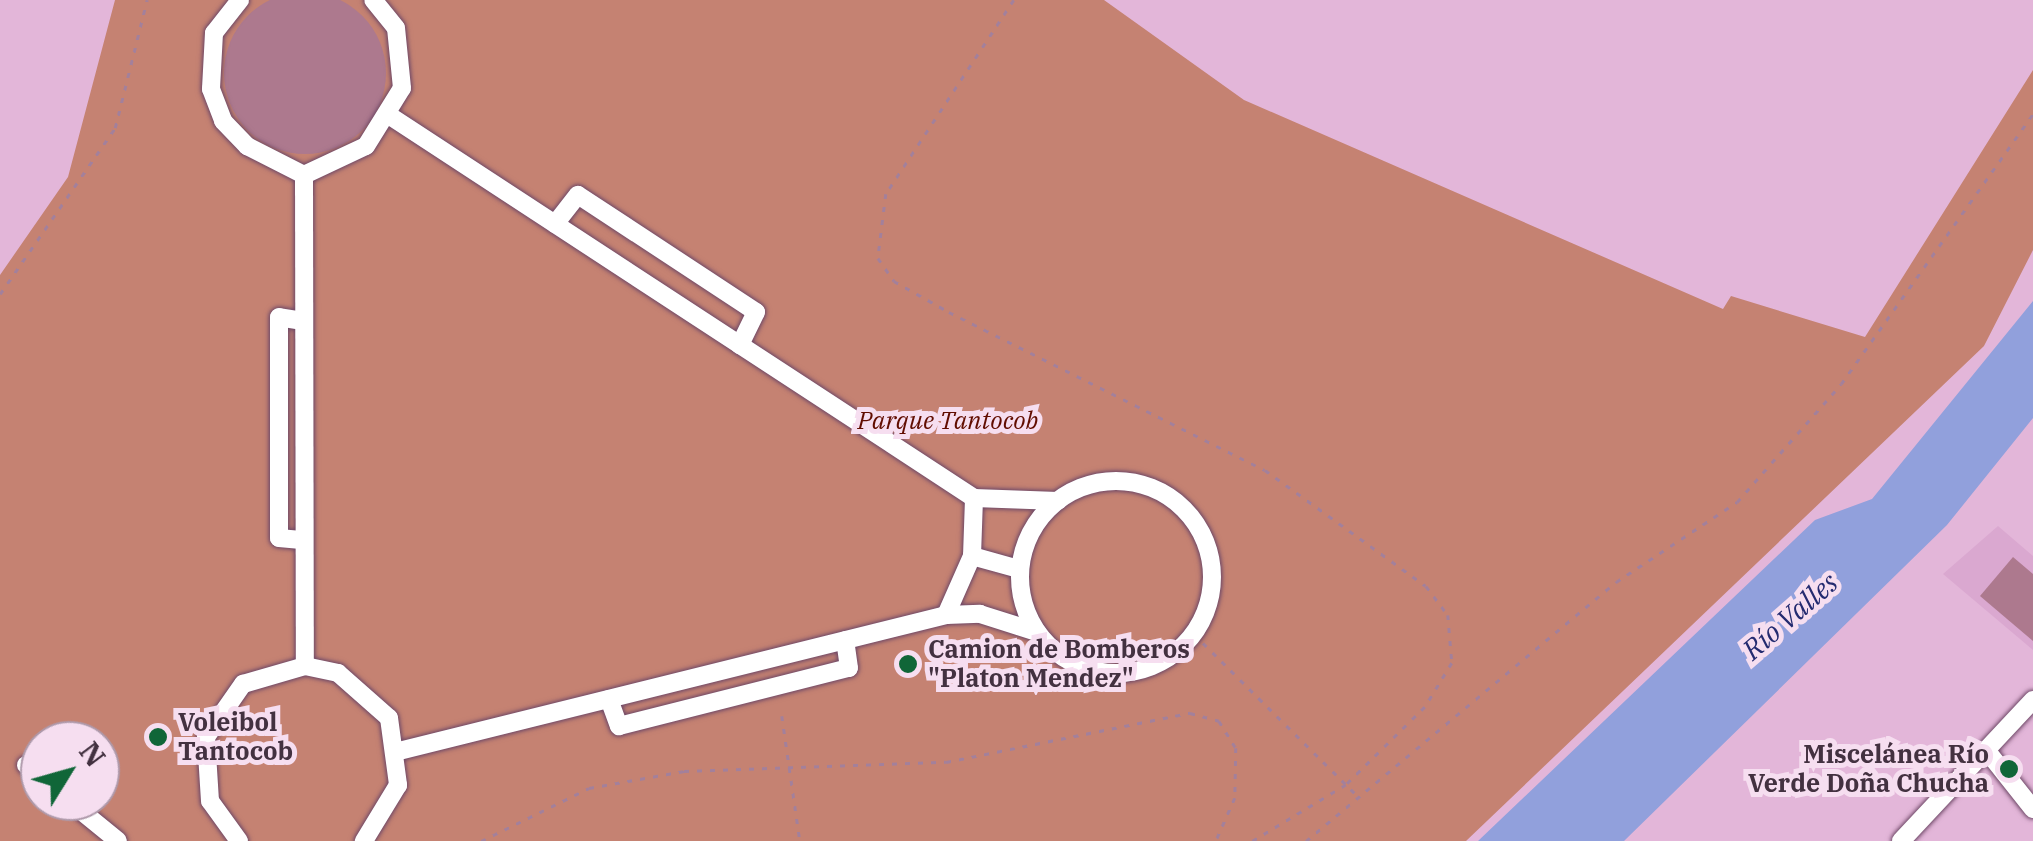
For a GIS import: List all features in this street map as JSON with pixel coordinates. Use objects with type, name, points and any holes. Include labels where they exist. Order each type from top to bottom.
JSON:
[{"type":"street","points":[[240,0],[208,60],[217,106],[247,146],[304,175]]},
{"type":"street","points":[[304,175],[366,146],[390,116],[404,58],[373,0]]},
{"type":"street","points":[[390,116],[974,498],[1058,500],[1106,480],[1139,482],[1194,520],[1212,577],[1194,634],[1145,669],[1115,674],[1058,654],[1037,632],[1019,569],[1028,536],[1058,500]]},
{"type":"street","points":[[304,175],[304,666]]},
{"type":"street","points":[[555,224],[578,195],[756,312],[740,345]]},
{"type":"street","points":[[946,616],[972,556],[974,498]]},
{"type":"street","points":[[972,556],[1019,569]]},
{"type":"street","points":[[400,751],[946,616],[980,614],[1037,632]]},
{"type":"street","points":[[609,699],[619,726],[849,668],[845,640]]},
{"type":"street","points":[[228,837],[202,770],[220,708],[258,677],[304,666],[367,691],[400,751],[398,786],[364,841]]},
{"type":"street","points":[[1901,841],[2033,700]]},
{"type":"street","points":[[1988,751],[2033,808]]},
{"type":"street","points":[[94,821],[118,841]]},
{"type":"path","points":[[0,294],[115,128],[147,0]]},
{"type":"path","points":[[1014,0],[886,194],[878,258],[894,280],[949,312],[1265,470],[1426,586],[1448,616],[1452,663],[1425,708],[1346,785],[1253,841]]},
{"type":"path","points":[[1306,841],[1616,582],[1737,502],[1841,384],[2033,114]]},
{"type":"path","points":[[1194,634],[1360,799]]},
{"type":"path","points":[[481,841],[589,788],[684,771],[946,762],[1190,713],[1219,721],[1236,748],[1235,798],[1216,841]]},
{"type":"path","points":[[782,716],[794,770],[800,841]]},
{"type":"shaded area","points":[[1998,526],[2033,556],[2033,650],[1943,574]]},
{"type":"green space","name":"Parque Tantocob","points":[[115,0],[1104,0],[1244,100],[1723,309],[1731,296],[1865,337],[2033,70],[2033,250],[1984,346],[1466,841],[0,841],[0,275],[68,177]]},
{"type":"water","name":"Río Valles","points":[[2033,301],[2033,418],[1947,525],[1624,841],[1478,841],[1815,520],[1872,499]]},
{"type":"building","points":[[305,-8],[336,-2],[363,15],[380,42],[386,73],[380,104],[363,131],[336,148],[305,154],[274,148],[247,131],[230,104],[224,73],[230,42],[247,15],[274,-2]]},
{"type":"building","points":[[2013,557],[2033,574],[2033,641],[1980,596]]},
{"type":"place","name":"Camion de Bomberos \"Platon Mendez\"","points":[[908,664]]},
{"type":"place","name":"Voleibol Tantocob","points":[[158,737]]},
{"type":"place","name":"Miscelánea Río Verde Doña Chucha","points":[[2009,769]]}]
